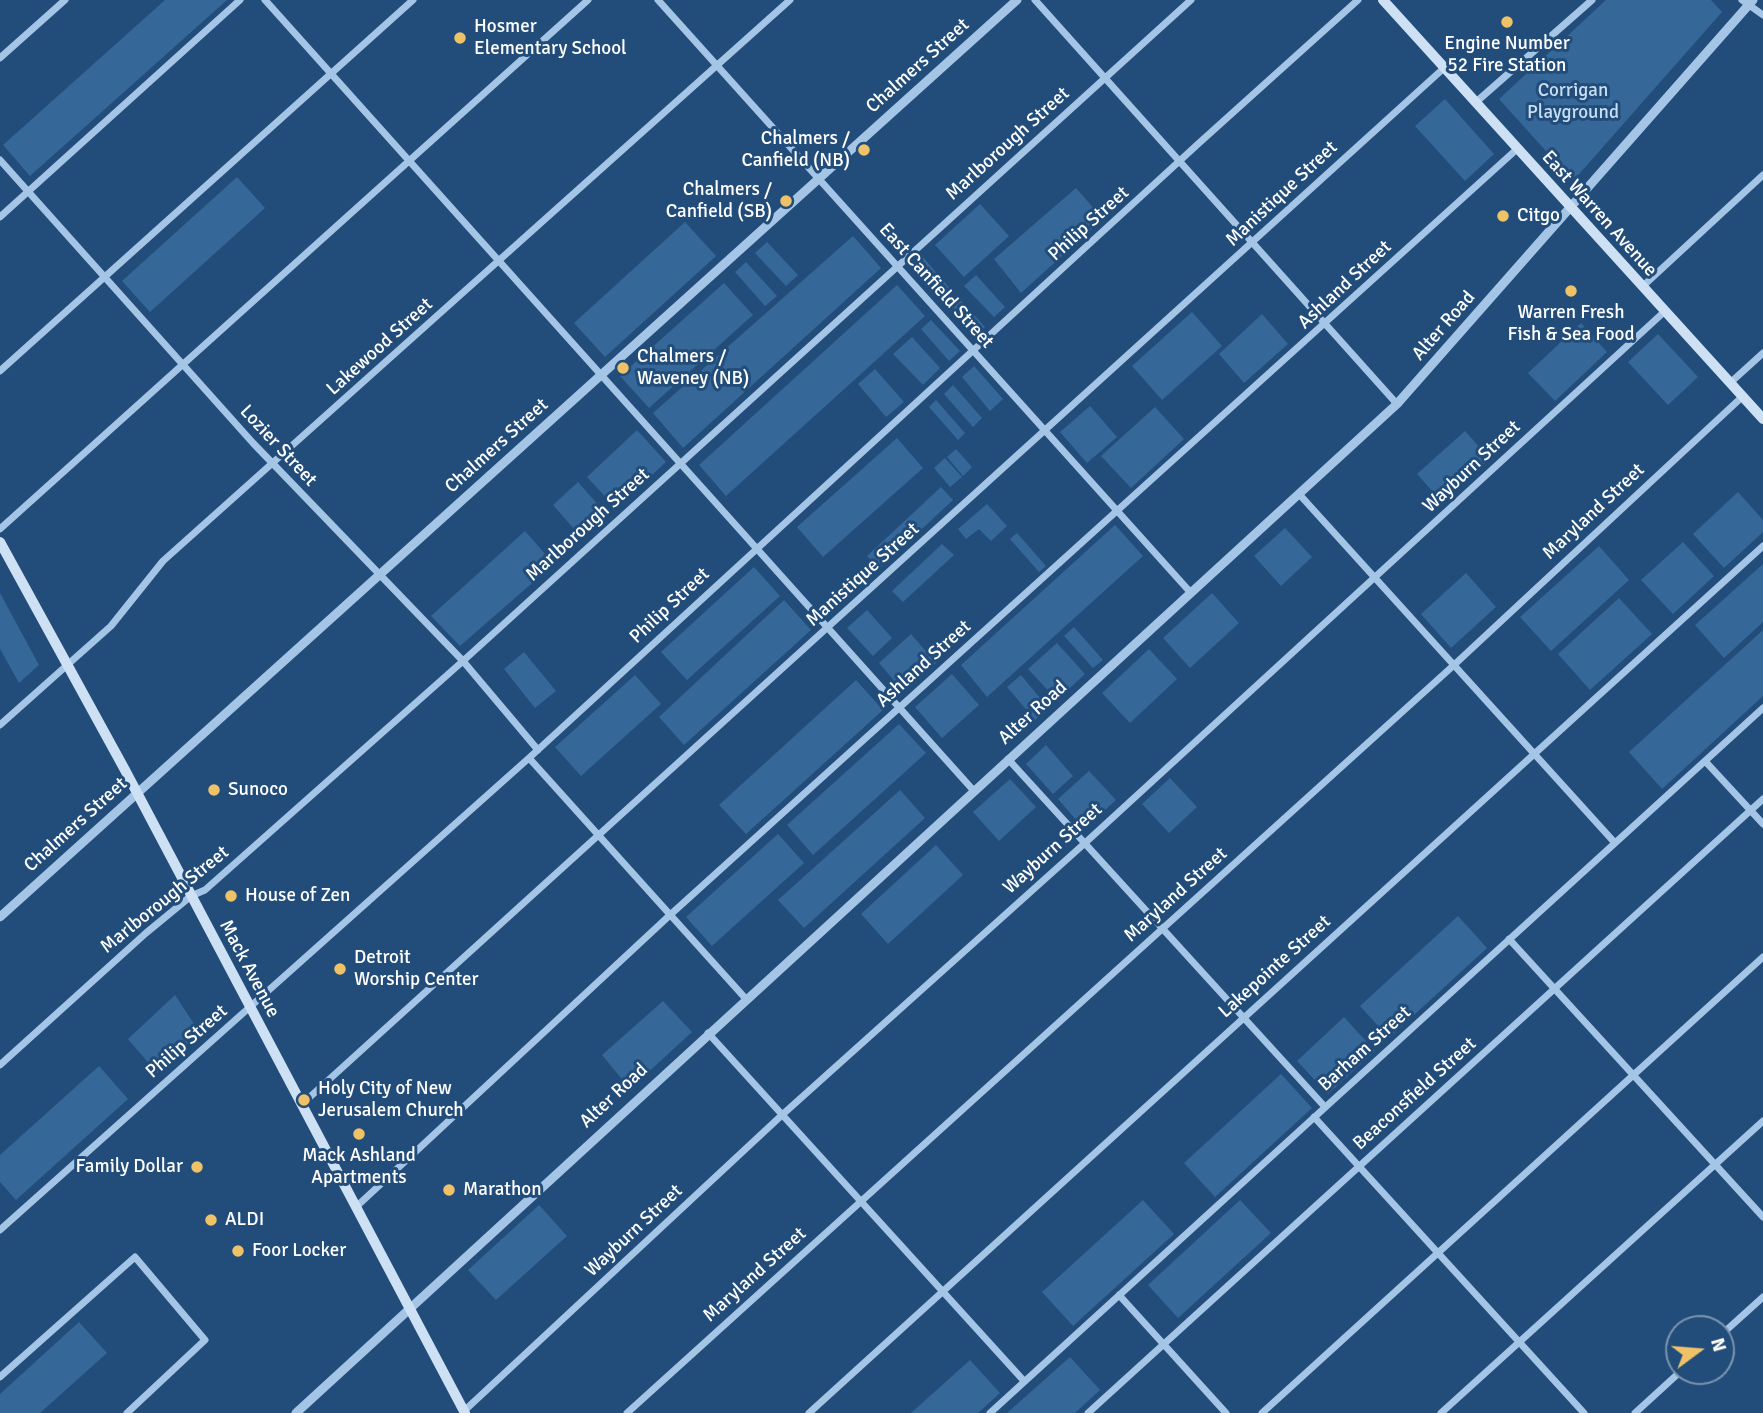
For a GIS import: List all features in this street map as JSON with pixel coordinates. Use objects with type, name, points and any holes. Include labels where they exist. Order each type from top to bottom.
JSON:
[{"type":"main road","name":"East Warren Avenue","points":[[1383,0],[1763,419]]},
{"type":"main road","name":"Mack Avenue","points":[[0,542],[137,793],[464,1412]]},
{"type":"street","points":[[0,58],[65,0]]},
{"type":"street","points":[[0,217],[240,0]]},
{"type":"street","points":[[265,0],[974,791]]},
{"type":"street","points":[[0,371],[413,0]]},
{"type":"street","points":[[0,529],[588,0]]},
{"type":"street","name":"East Canfield Street","points":[[658,0],[1191,593]]},
{"type":"street","name":"Lakewood Street","points":[[0,725],[111,626],[163,561],[790,0]]},
{"type":"street","name":"Chalmers Street","points":[[0,917],[1017,0]]},
{"type":"street","points":[[1035,0],[1397,404]]},
{"type":"street","name":"Marlborough Street","points":[[0,1065],[145,933],[191,896],[205,890],[463,662],[1191,0]]},
{"type":"street","name":"Philip Street","points":[[0,1230],[538,750],[755,548],[1358,0]]},
{"type":"street","points":[[1475,103],[1592,0]]},
{"type":"street","points":[[1748,2],[1763,15]]},
{"type":"street","name":"Alter Road","points":[[296,1413],[1397,404],[1748,2]]},
{"type":"street","name":"Manistique Street","points":[[301,1105],[1444,68]]},
{"type":"street","name":"Ashland Street","points":[[356,1208],[670,915],[1517,149]]},
{"type":"street","name":"Lozier Street","points":[[0,160],[272,464],[463,662],[538,750]]},
{"type":"street","points":[[1642,287],[1763,176]]},
{"type":"street","name":"Wayburn Street","points":[[464,1412],[782,1115],[1084,843],[1664,312]]},
{"type":"street","points":[[1730,383],[1763,353]]},
{"type":"street","name":"Maryland Street","points":[[627,1413],[859,1200],[1454,665],[1742,397]]},
{"type":"street","points":[[1299,494],[1615,843]]},
{"type":"street","name":"Lakepointe Street","points":[[810,1413],[1763,546]]},
{"type":"street","name":"Barham Street","points":[[989,1413],[1763,708]]},
{"type":"street","points":[[529,758],[746,999]]},
{"type":"street","points":[[1008,759],[1325,1107]]},
{"type":"street","points":[[1705,761],[1763,824]]},
{"type":"street","name":"Beaconsfield Street","points":[[1088,1413],[1763,799]]},
{"type":"street","points":[[1510,939],[1763,1217]]},
{"type":"street","points":[[1262,1413],[1763,957]]},
{"type":"street","points":[[708,1033],[1024,1381]]},
{"type":"street","points":[[1314,1117],[1584,1413]]},
{"type":"street","points":[[1441,1413],[1763,1121]]},
{"type":"street","points":[[0,1377],[135,1257],[205,1340],[127,1413]]},
{"type":"street","points":[[1119,1296],[1226,1413]]},
{"type":"street","points":[[1735,1322],[1763,1297]]},
{"type":"street","points":[[1635,1413],[1666,1385]]},
{"type":"green space","points":[[165,0],[227,0],[30,176],[3,145]]},
{"type":"green space","name":"Corrigan Playground","points":[[1606,0],[1711,0],[1722,12],[1573,181],[1499,99]]},
{"type":"green space","points":[[1445,99],[1494,154],[1465,181],[1415,126]]},
{"type":"green space","points":[[237,177],[265,208],[150,312],[122,281]]},
{"type":"green space","points":[[1076,188],[1103,219],[1021,293],[994,259]]},
{"type":"green space","points":[[980,204],[1009,236],[964,277],[935,245]]},
{"type":"green space","points":[[685,222],[716,256],[605,357],[574,323]]},
{"type":"green space","points":[[853,236],[881,268],[683,448],[653,413]]},
{"type":"green space","points":[[767,242],[798,275],[786,286],[755,253]]},
{"type":"green space","points":[[922,256],[953,292],[943,302],[910,266]]},
{"type":"green space","points":[[746,262],[777,296],[765,306],[735,272]]},
{"type":"green space","points":[[976,275],[1005,307],[994,317],[964,286]]},
{"type":"green space","points":[[724,283],[753,315],[649,408],[620,376]]},
{"type":"green space","points":[[897,285],[925,316],[726,496],[699,465]]},
{"type":"green space","points":[[956,295],[985,327],[974,337],[945,304]]},
{"type":"green space","points":[[1192,312],[1222,346],[1162,400],[1132,366]]},
{"type":"green space","points":[[1262,314],[1288,344],[1244,383],[1219,354]]},
{"type":"green space","points":[[931,320],[960,351],[949,361],[921,329]]},
{"type":"green space","points":[[1581,323],[1607,352],[1555,401],[1528,373]]},
{"type":"green space","points":[[1658,334],[1698,377],[1668,405],[1628,362]]},
{"type":"green space","points":[[912,337],[940,368],[923,385],[893,354]]},
{"type":"green space","points":[[974,366],[1003,399],[990,411],[962,377]]},
{"type":"green space","points":[[875,369],[904,402],[886,417],[858,384]]},
{"type":"green space","points":[[953,385],[982,418],[973,427],[944,394]]},
{"type":"green space","points":[[936,400],[965,433],[958,440],[929,407]]},
{"type":"green space","points":[[1090,406],[1117,437],[1087,463],[1060,432]]},
{"type":"green space","points":[[1155,407],[1184,439],[1131,488],[1101,456]]},
{"type":"green space","points":[[637,430],[666,462],[616,508],[587,477]]},
{"type":"green space","points":[[1465,431],[1490,459],[1442,502],[1417,474]]},
{"type":"green space","points":[[897,438],[923,468],[823,557],[797,527]]},
{"type":"green space","points":[[956,449],[972,467],[963,476],[947,457]]},
{"type":"green space","points":[[945,458],[962,477],[950,487],[934,468]]},
{"type":"green space","points":[[578,482],[607,515],[582,538],[553,505]]},
{"type":"green space","points":[[941,487],[953,500],[879,569],[867,556]]},
{"type":"green space","points":[[1738,492],[1763,520],[1763,532],[1724,568],[1693,534]]},
{"type":"green space","points":[[987,504],[1007,526],[991,541],[979,529],[966,539],[958,529]]},
{"type":"green space","points":[[1115,525],[1143,556],[987,697],[961,665]]},
{"type":"green space","points":[[1285,528],[1312,557],[1281,586],[1254,556]]},
{"type":"green space","points":[[525,531],[554,564],[460,646],[431,616]]},
{"type":"green space","points":[[1017,533],[1046,566],[1039,572],[1010,539]]},
{"type":"green space","points":[[1683,542],[1714,576],[1673,614],[1641,580]]},
{"type":"green space","points":[[942,544],[954,555],[903,602],[892,591]]},
{"type":"green space","points":[[1599,546],[1629,580],[1551,651],[1520,617]]},
{"type":"green space","points":[[1763,564],[1763,622],[1724,658],[1695,625]]},
{"type":"green space","points":[[754,567],[780,596],[687,680],[661,652]]},
{"type":"green space","points":[[1466,573],[1496,607],[1451,648],[1421,614]]},
{"type":"green space","points":[[0,593],[39,665],[19,683],[0,649]]},
{"type":"green space","points":[[1212,593],[1239,623],[1190,668],[1163,638]]},
{"type":"green space","points":[[1619,598],[1652,634],[1590,690],[1558,654]]},
{"type":"green space","points":[[784,600],[811,630],[684,745],[659,717]]},
{"type":"green space","points":[[867,610],[892,638],[873,656],[847,628]]},
{"type":"green space","points":[[1074,627],[1103,660],[1093,668],[1064,636]]},
{"type":"green space","points":[[1763,630],[1763,696],[1662,789],[1629,752]]},
{"type":"green space","points":[[911,634],[936,663],[904,692],[879,663]]},
{"type":"green space","points":[[1057,643],[1085,674],[1057,700],[1028,669]]},
{"type":"green space","points":[[1149,649],[1177,679],[1130,723],[1102,693]]},
{"type":"green space","points":[[524,652],[556,691],[535,708],[504,669]]},
{"type":"green space","points":[[952,674],[979,705],[942,738],[915,707]]},
{"type":"green space","points":[[635,675],[661,704],[581,776],[555,747]]},
{"type":"green space","points":[[1021,675],[1049,709],[1035,720],[1007,687]]},
{"type":"green space","points":[[856,680],[883,710],[746,834],[719,805]]},
{"type":"green space","points":[[899,724],[926,753],[813,855],[787,825]]},
{"type":"green space","points":[[1046,745],[1073,776],[1053,794],[1026,764]]},
{"type":"green space","points":[[1089,771],[1116,800],[1084,829],[1058,799]]},
{"type":"green space","points":[[1170,778],[1197,807],[1169,833],[1142,804]]},
{"type":"green space","points":[[1010,779],[1036,807],[999,841],[973,812]]},
{"type":"green space","points":[[900,790],[925,818],[804,928],[778,900]]},
{"type":"green space","points":[[778,834],[804,863],[712,946],[686,917]]},
{"type":"green space","points":[[936,845],[963,875],[888,944],[861,914]]},
{"type":"green space","points":[[1458,916],[1487,948],[1389,1038],[1360,1006]]},
{"type":"green space","points":[[175,995],[200,1033],[157,1073],[128,1039]]},
{"type":"green space","points":[[663,1001],[692,1032],[630,1089],[602,1055]]},
{"type":"green space","points":[[1344,1017],[1375,1051],[1328,1094],[1297,1061]]},
{"type":"green space","points":[[99,1066],[128,1099],[16,1200],[0,1182],[0,1155]]},
{"type":"green space","points":[[1281,1074],[1312,1108],[1215,1197],[1184,1163]]},
{"type":"green space","points":[[1143,1200],[1174,1234],[1073,1326],[1042,1292]]},
{"type":"green space","points":[[1240,1200],[1271,1233],[1178,1318],[1148,1285]]},
{"type":"green space","points":[[539,1205],[567,1236],[496,1300],[468,1270]]},
{"type":"green space","points":[[79,1322],[107,1353],[40,1413],[0,1413],[0,1394]]},
{"type":"green space","points":[[1070,1357],[1100,1390],[1075,1413],[1007,1413]]},
{"type":"green space","points":[[970,1360],[1000,1393],[978,1413],[911,1413]]},
{"type":"place","name":"Engine Number 52 Fire Station","points":[[1507,22]]},
{"type":"place","name":"Hosmer Elementary School","points":[[460,38]]},
{"type":"place","name":"Chalmers / Canfield (NB)","points":[[864,150]]},
{"type":"place","name":"Chalmers / Canfield (SB)","points":[[786,201]]},
{"type":"place","name":"Citgo","points":[[1503,216]]},
{"type":"place","name":"Warren Fresh Fish & Sea Food","points":[[1571,291]]},
{"type":"place","name":"Chalmers / Waveney (NB)","points":[[623,368]]},
{"type":"place","name":"Sunoco","points":[[214,790]]},
{"type":"place","name":"House of Zen","points":[[231,896]]},
{"type":"place","name":"Detroit Worship Center","points":[[340,969]]},
{"type":"place","name":"Holy City of New Jerusalem Church","points":[[304,1100]]},
{"type":"place","name":"Mack Ashland Apartments","points":[[359,1134]]},
{"type":"place","name":"Family Dollar","points":[[197,1167]]},
{"type":"place","name":"Marathon","points":[[449,1190]]},
{"type":"place","name":"ALDI","points":[[211,1220]]},
{"type":"place","name":"Foor Locker","points":[[238,1251]]}]
